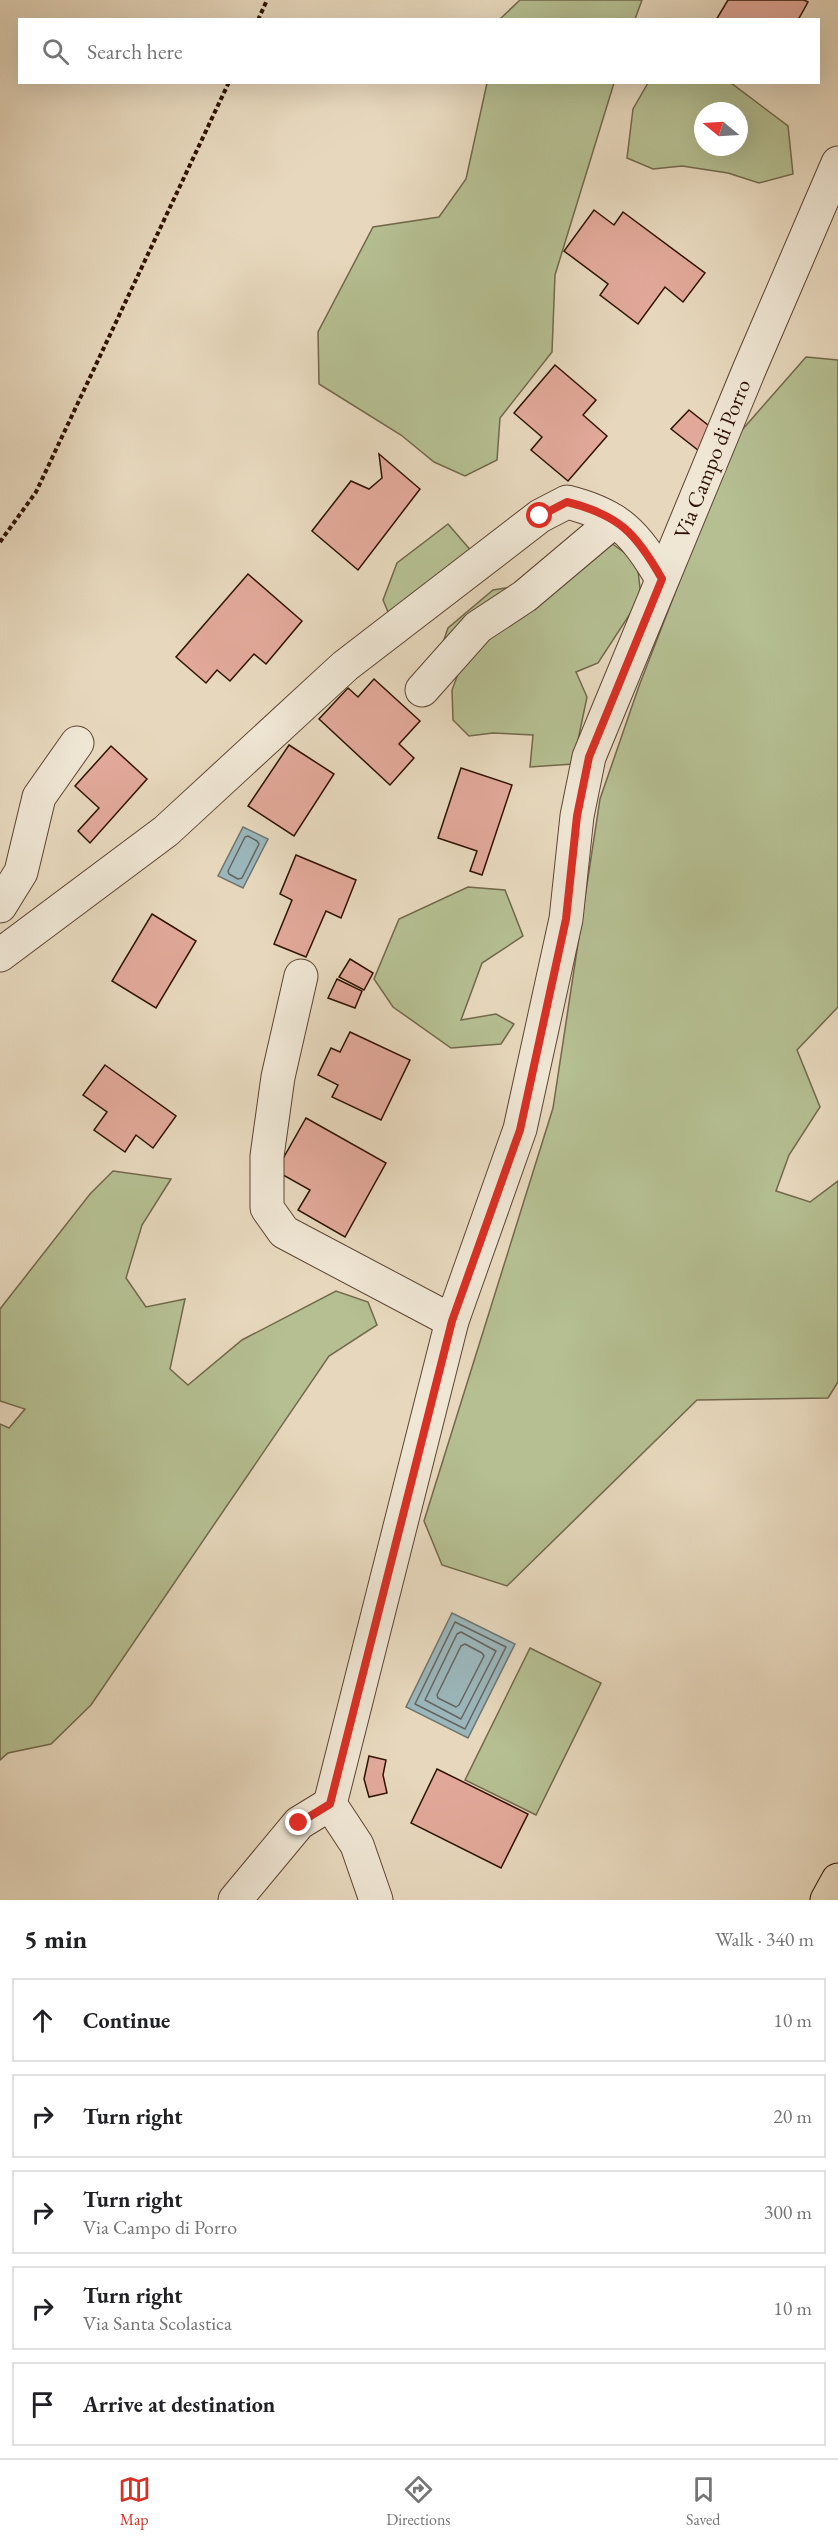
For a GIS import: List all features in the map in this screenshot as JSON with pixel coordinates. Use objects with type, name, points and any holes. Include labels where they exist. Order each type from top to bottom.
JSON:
[{"type":"main road","points":[[827,1900],[838,1880]]},
{"type":"street","name":"Via Campo di Porro","points":[[330,1804],[452,1321],[520,1130],[566,919],[577,816],[589,757],[749,370],[838,162]]},
{"type":"street","points":[[0,955],[166,831],[345,666],[540,516],[567,502],[597,510],[632,533],[662,579]]},
{"type":"street","points":[[422,690],[478,627],[525,596],[614,521]]},
{"type":"street","points":[[0,906],[21,872],[39,797],[77,743]]},
{"type":"street","points":[[301,976],[278,1077],[267,1156],[267,1208],[284,1232],[452,1321]]},
{"type":"street","points":[[235,1900],[299,1823],[330,1804],[357,1845],[376,1900]]},
{"type":"path","points":[[259,18],[267,0]]},
{"type":"path","points":[[0,542],[36,492],[228,84]]},
{"type":"green space","points":[[520,0],[642,0],[635,18],[501,18]]},
{"type":"green space","points":[[487,84],[614,84],[555,275],[552,352],[500,418],[497,460],[465,476],[434,462],[401,435],[319,384],[318,332],[373,227],[439,217],[466,179]]},
{"type":"green space","points":[[647,84],[732,84],[788,126],[793,174],[759,183],[728,173],[682,166],[653,169],[627,158],[633,109]]},
{"type":"green space","points":[[806,357],[838,360],[838,1007],[797,1050],[820,1107],[789,1155],[776,1191],[810,1202],[838,1181],[838,1382],[828,1398],[697,1400],[507,1586],[442,1565],[424,1521],[553,1108],[600,799],[639,686],[735,438]]},
{"type":"green space","points":[[448,524],[473,553],[391,619],[383,600],[397,563]]},
{"type":"green space","points":[[599,534],[637,562],[641,597],[598,663],[576,672],[587,697],[573,764],[530,767],[533,735],[493,733],[469,736],[453,720],[452,690],[464,658],[440,651],[448,628],[493,590],[523,585],[561,544]]},
{"type":"green space","points":[[468,887],[505,890],[523,936],[482,963],[461,1020],[496,1014],[514,1024],[501,1044],[451,1048],[393,1007],[374,979],[399,919]]},
{"type":"green space","points":[[113,1171],[171,1179],[142,1225],[126,1278],[146,1307],[185,1299],[170,1369],[188,1385],[242,1340],[336,1291],[368,1302],[377,1325],[329,1356],[91,1705],[51,1744],[8,1753],[0,1760],[0,1424],[9,1428],[25,1409],[0,1401],[0,1309],[90,1194]]},
{"type":"green space","points":[[530,1648],[601,1683],[536,1815],[465,1780]]},
{"type":"water","points":[[243,827],[268,839],[243,888],[218,876]]},
{"type":"water","points":[[452,1613],[515,1644],[468,1738],[406,1707]]},
{"type":"building","points":[[728,0],[804,0],[808,2],[799,18],[717,18]]},
{"type":"building","points":[[594,210],[614,225],[623,212],[705,273],[683,302],[665,287],[638,324],[600,295],[608,284],[564,251]]},
{"type":"building","points":[[555,365],[596,400],[583,415],[607,436],[568,481],[531,450],[542,437],[514,413]]},
{"type":"building","points":[[689,410],[713,429],[703,454],[671,429]]},
{"type":"building","points":[[379,454],[420,489],[358,570],[312,531],[351,481],[369,489],[382,478]]},
{"type":"building","points":[[248,574],[302,621],[266,664],[254,654],[230,681],[217,670],[206,683],[176,657]]},
{"type":"building","points":[[374,679],[420,721],[399,744],[414,758],[390,785],[319,719],[348,688],[358,697]]},
{"type":"building","points":[[289,745],[334,774],[294,836],[248,806]]},
{"type":"building","points":[[111,746],[147,779],[90,843],[78,831],[99,808],[75,786]]},
{"type":"building","points":[[461,768],[512,785],[482,875],[470,871],[477,851],[438,838]]},
{"type":"building","points":[[296,855],[356,880],[341,918],[326,911],[306,957],[274,944],[292,900],[280,894]]},
{"type":"building","points":[[152,914],[196,941],[156,1008],[112,981]]},
{"type":"building","points":[[350,959],[373,973],[364,990],[339,977]]},
{"type":"building","points":[[337,979],[362,991],[355,1008],[328,998]]},
{"type":"building","points":[[350,1032],[410,1060],[381,1120],[332,1097],[338,1085],[318,1075],[331,1048],[340,1052]]},
{"type":"building","points":[[105,1065],[176,1116],[153,1148],[136,1135],[125,1152],[94,1130],[107,1112],[83,1095]]},
{"type":"building","points":[[306,1118],[386,1163],[345,1237],[298,1210],[310,1190],[276,1171]]},
{"type":"building","points":[[369,1756],[386,1760],[383,1775],[387,1793],[369,1797],[364,1779]]},
{"type":"building","points":[[437,1769],[528,1814],[501,1868],[411,1823]]},
{"type":"route","points":[[299,1823],[330,1804],[452,1321],[520,1130],[566,919],[577,816],[589,757],[662,579],[632,533],[597,510],[567,502],[540,516]]}]
